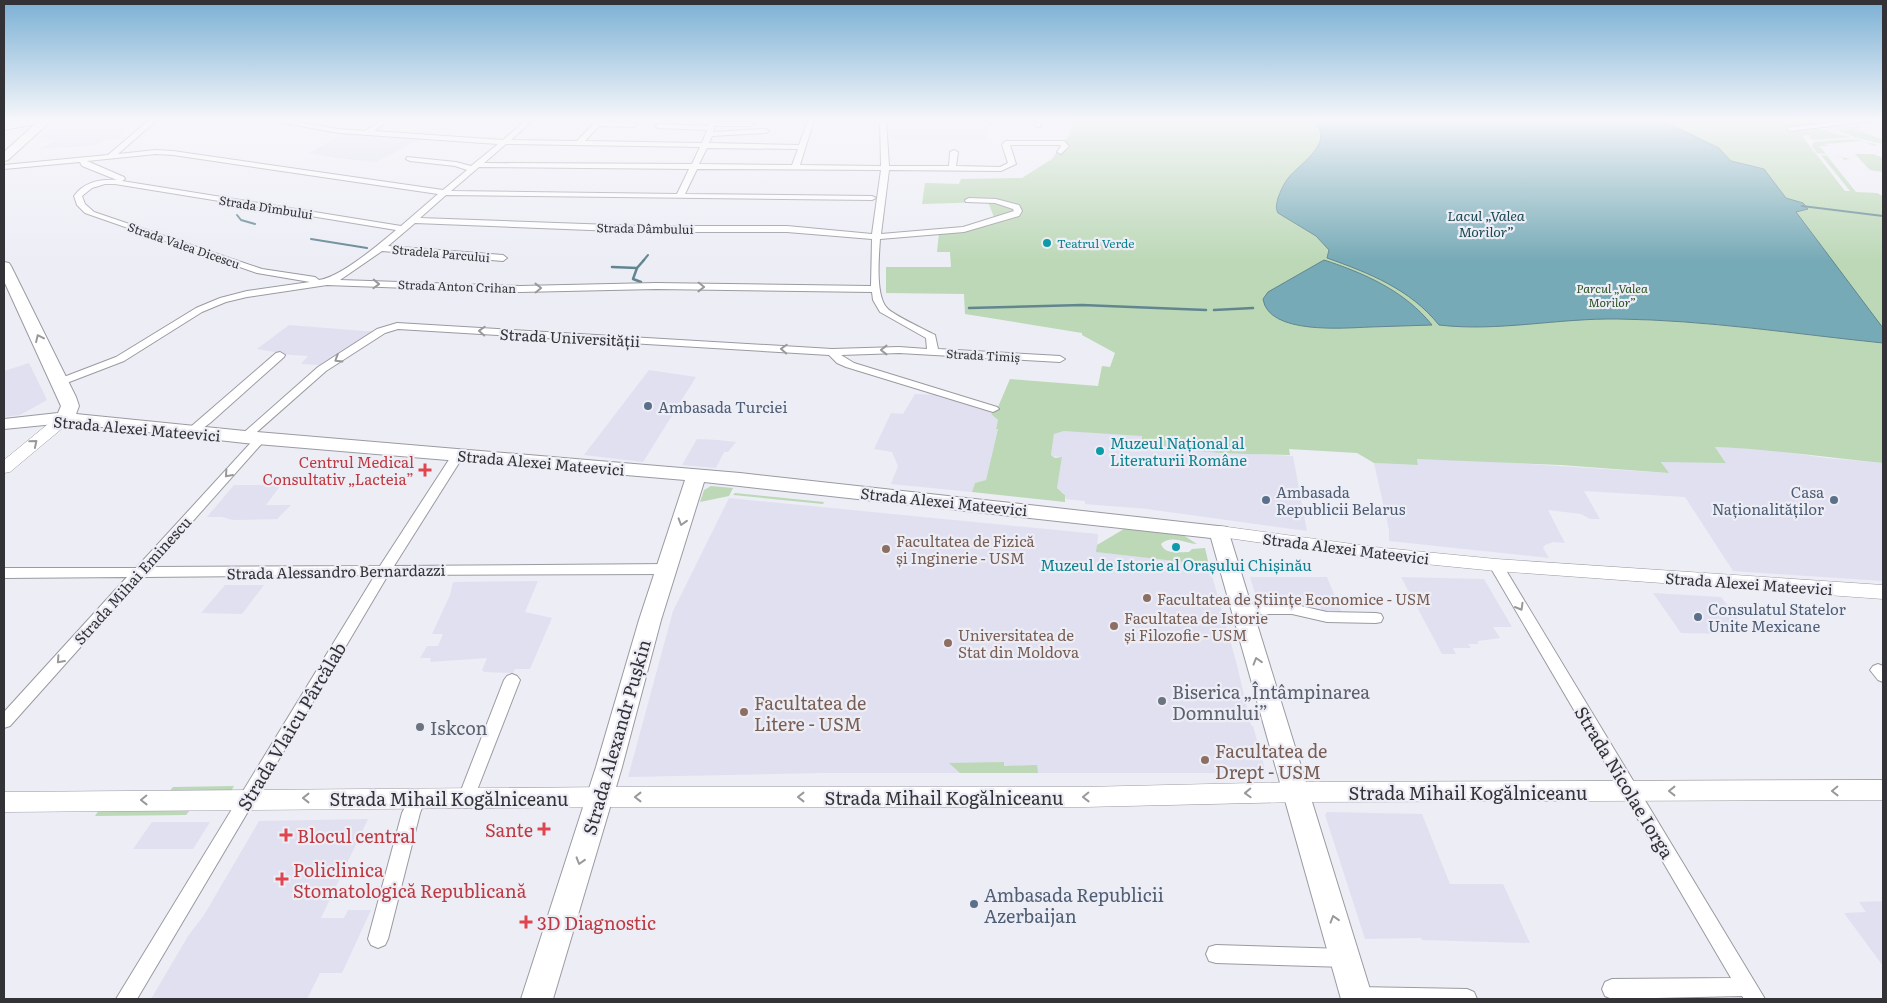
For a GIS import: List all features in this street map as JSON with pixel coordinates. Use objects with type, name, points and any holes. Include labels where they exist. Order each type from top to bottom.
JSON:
[{"type":"main road","points":[[4,266],[70,406],[65,418],[4,468]]},
{"type":"main road","points":[[7,424],[48,412],[64,390]]},
{"type":"main road","name":"Strada Alexei Mateevici","points":[[7,424],[65,418],[253,438],[785,483],[1220,532],[1374,553],[1496,565],[1883,592]]},
{"type":"main road","name":"Strada Alexandr Pușkin","points":[[537,999],[600,797],[650,620],[696,475]]},
{"type":"main road","points":[[1220,532],[1357,998]]},
{"type":"main road","name":"Strada Mihail Kogălniceanu","points":[[4,802],[600,797],[1084,797],[1297,792],[1883,790]]},
{"type":"street","points":[[91,167],[118,179],[149,184]]},
{"type":"street","points":[[267,167],[444,193],[872,198]]},
{"type":"street","points":[[327,282],[338,277],[380,248],[476,167],[885,168],[952,170],[1008,167]]},
{"type":"street","points":[[679,197],[694,168]]},
{"type":"street","name":"Strada Timiș","points":[[885,168],[877,236],[875,289],[878,304],[883,310],[931,337],[933,352],[1060,360]]},
{"type":"street","name":"Strada Dîmbului","points":[[99,183],[115,182],[403,229]]},
{"type":"street","name":"Strada Valea Dicescu","points":[[99,183],[84,188],[78,196],[82,207],[92,213],[260,271],[327,282]]},
{"type":"street","points":[[877,236],[964,229],[1016,214],[1018,208],[1010,204],[969,200]]},
{"type":"street","name":"Strada Dâmbului","points":[[413,220],[640,229],[787,229],[877,236]]},
{"type":"street","name":"Stradela Parcului","points":[[380,248],[503,258]]},
{"type":"street","name":"Strada Anton Crihan","points":[[64,390],[100,368],[125,356],[180,321],[213,304],[247,294],[327,282],[520,289],[656,286],[875,289]]},
{"type":"street","name":"Strada Universității","points":[[253,438],[322,369],[381,331],[397,326],[832,352],[876,350],[933,352]]},
{"type":"street","points":[[832,352],[841,361],[855,367],[993,409]]},
{"type":"street","points":[[191,432],[280,355]]},
{"type":"street","name":"Strada Mihai Eminescu","points":[[4,722],[139,573],[253,438]]},
{"type":"street","name":"Strada Vlaicu Pârcălab","points":[[126,999],[384,571],[458,455]]},
{"type":"street","name":"Strada Nicolae Iorga","points":[[1496,565],[1751,992]]},
{"type":"street","name":"Strada Alessandro Bernardazzi","points":[[4,573],[668,568]]},
{"type":"street","points":[[1242,609],[1292,608],[1327,617],[1376,618]]},
{"type":"street","points":[[466,798],[512,680]]},
{"type":"street","points":[[378,939],[411,813],[418,798]]},
{"type":"street","points":[[1216,954],[1346,958]]},
{"type":"street","points":[[1612,988],[1729,988],[1751,992]]},
{"type":"street","points":[[1357,998],[1467,999]]},
{"type":"shaded area","points":[[289,325],[376,331],[320,365],[301,364],[308,356],[276,354],[275,352],[257,349]]},
{"type":"shaded area","points":[[29,363],[47,400],[20,415],[4,417],[4,371]]},
{"type":"shaded area","points":[[649,370],[696,377],[643,462],[584,455]]},
{"type":"shaded area","points":[[915,394],[940,395],[994,411],[991,414],[998,420],[996,428],[998,429],[986,480],[975,483],[972,492],[891,484],[898,466],[892,452],[874,449],[891,413],[903,414]]},
{"type":"shaded area","points":[[1074,430],[1143,436],[1142,440],[1171,447],[1293,456],[1307,531],[1147,509],[1085,504],[1085,501],[1066,499],[1064,493],[1057,488],[1062,457],[1051,456],[1054,434]]},
{"type":"shaded area","points":[[697,439],[736,442],[728,452],[724,452],[716,468],[682,465]]},
{"type":"shaded area","points":[[1715,447],[1765,449],[1826,458],[1883,463],[1883,581],[1733,571],[1685,497],[1584,491],[1600,519],[1590,519],[1581,514],[1548,510],[1565,543],[1553,542],[1545,545],[1543,548],[1549,558],[1389,541],[1389,530],[1374,463],[1418,465],[1417,459],[1468,460],[1668,473],[1661,461],[1726,462]]},
{"type":"shaded area","points":[[234,485],[281,485],[266,505],[291,505],[277,519],[233,520],[222,517],[207,517]]},
{"type":"shaded area","name":"Universitatea de Stat din Moldova","points":[[729,498],[1098,534],[1097,552],[1209,565],[1237,665],[1251,725],[1253,726],[1266,773],[824,773],[628,777],[673,611]]},
{"type":"shaded area","points":[[1250,577],[1327,577],[1343,616],[1324,616],[1320,606],[1259,607]]},
{"type":"shaded area","points":[[1401,577],[1484,579],[1512,627],[1493,627],[1500,638],[1478,641],[1478,644],[1468,644],[1471,648],[1453,648],[1456,654],[1442,654]]},
{"type":"shaded area","points":[[538,581],[525,612],[552,618],[530,669],[515,669],[513,673],[484,672],[482,670],[487,658],[430,662],[431,658],[420,658],[427,646],[438,646],[443,634],[432,634],[450,595],[453,582]]},
{"type":"shaded area","points":[[225,585],[264,585],[242,614],[201,613]]},
{"type":"shaded area","points":[[1653,593],[1721,597],[1745,628],[1732,634],[1681,633]]},
{"type":"shaded area","points":[[1327,812],[1422,814],[1450,884],[1503,884],[1530,943],[1422,940],[1421,938],[1365,939],[1325,815]]},
{"type":"shaded area","points":[[368,819],[321,918],[344,918],[348,910],[371,910],[342,973],[320,973],[307,999],[151,999],[188,936],[204,915],[259,821]]},
{"type":"shaded area","points":[[152,822],[210,822],[193,849],[133,849]]},
{"type":"shaded area","points":[[1883,901],[1883,966],[1844,913],[1866,912],[1859,902]]},
{"type":"green space","name":"Parcul „Valea Morilor”","points":[[1040,167],[1826,167],[1845,191],[1850,191],[1831,167],[1836,167],[1856,192],[1877,193],[1883,196],[1883,463],[1715,447],[1726,463],[1661,462],[1669,473],[1561,465],[1417,459],[1418,465],[1374,463],[1357,453],[1289,449],[1290,455],[1202,451],[1165,446],[1142,440],[1142,436],[1064,431],[1054,434],[1051,455],[1055,458],[1062,457],[1057,488],[1065,495],[1065,502],[972,492],[975,483],[986,480],[998,429],[996,429],[998,420],[991,414],[998,407],[1010,379],[1098,386],[1102,366],[1110,367],[1115,353],[1082,335],[1082,333],[965,314],[964,294],[886,293],[886,267],[951,267],[950,252],[937,252],[939,233],[997,219],[994,217],[988,202],[922,204],[925,183],[959,184],[961,179],[1022,178]]},
{"type":"green space","points":[[1867,167],[1883,167],[1883,172],[1870,170]]},
{"type":"green space","points":[[711,486],[733,488],[729,496],[700,502],[704,490]]},
{"type":"green space","points":[[735,493],[824,502],[823,504],[733,495]]},
{"type":"green space","points":[[1124,529],[1183,535],[1197,544],[1170,540],[1161,544],[1163,548],[1172,552],[1189,552],[1192,549],[1205,548],[1209,565],[1096,552],[1097,545]]},
{"type":"green space","points":[[1004,762],[1004,766],[1037,765],[1038,773],[960,773],[949,763]]},
{"type":"green space","points":[[234,786],[231,791],[169,792],[173,787]]},
{"type":"green space","points":[[99,810],[190,810],[186,815],[95,816]]},
{"type":"water","name":"Lacul „Valea Morilor”","points":[[1300,167],[1755,167],[1764,169],[1786,198],[1803,203],[1808,209],[1796,212],[1883,328],[1883,343],[1717,325],[1651,320],[1596,319],[1483,327],[1439,325],[1428,312],[1402,292],[1373,276],[1327,258],[1329,250],[1316,236],[1278,213],[1277,203],[1279,195],[1289,177]]},
{"type":"water","points":[[1324,260],[1369,277],[1397,293],[1432,325],[1343,328],[1309,327],[1278,319],[1268,311],[1263,299],[1268,292]]},
{"type":"waterway","points":[[1802,206],[1883,216]]},
{"type":"waterway","points":[[237,215],[241,220],[255,224]]},
{"type":"waterway","points":[[311,239],[367,248]]},
{"type":"waterway","points":[[409,253],[455,257]]},
{"type":"waterway","points":[[643,261],[648,255]]},
{"type":"waterway","points":[[465,258],[484,259]]},
{"type":"waterway","points":[[637,268],[644,260]]},
{"type":"waterway","points":[[612,267],[637,268]]},
{"type":"waterway","points":[[637,268],[633,279],[641,282]]},
{"type":"waterway","points":[[969,308],[1082,305],[1206,310]]},
{"type":"waterway","points":[[1214,310],[1253,308]]},
{"type":"place","name":"Teatrul Verde","points":[[1047,243]]},
{"type":"place","name":"Ambasada Turciei","points":[[648,406]]},
{"type":"place","name":"Muzeul Național al Literaturii Române","points":[[1100,451]]},
{"type":"place","name":"Centrul Medical Consultativ „Lacteia”","points":[[425,470]]},
{"type":"place","name":"Ambasada Republicii Belarus","points":[[1266,500]]},
{"type":"place","name":"Casa Naționalităților","points":[[1834,500]]},
{"type":"place","name":"Muzeul de Istorie al Orașului Chișinău","points":[[1176,547]]},
{"type":"place","name":"Facultatea de Fizică și Inginerie - USM","points":[[886,549]]},
{"type":"place","name":"Facultatea de Științe Economice - USM","points":[[1147,598]]},
{"type":"place","name":"Consulatul Statelor Unite Mexicane","points":[[1698,617]]},
{"type":"place","name":"Facultatea de Istorie și Filozofie - USM","points":[[1114,626]]},
{"type":"place","name":"Universitatea de Stat din Moldova","points":[[948,643]]},
{"type":"place","name":"Biserica „Întâmpinarea Domnului”","points":[[1162,701]]},
{"type":"place","name":"Facultatea de Litere - USM","points":[[744,712]]},
{"type":"place","name":"Iskcon","points":[[420,727]]},
{"type":"place","name":"Facultatea de Drept - USM","points":[[1205,760]]},
{"type":"place","name":"Sante","points":[[544,829]]},
{"type":"place","name":"Blocul central","points":[[286,835]]},
{"type":"place","name":"Policlinica Stomatologică Republicană","points":[[282,879]]},
{"type":"place","name":"Ambasada Republicii Azerbaijan","points":[[974,904]]},
{"type":"place","name":"3D Diagnostic","points":[[526,922]]}]
